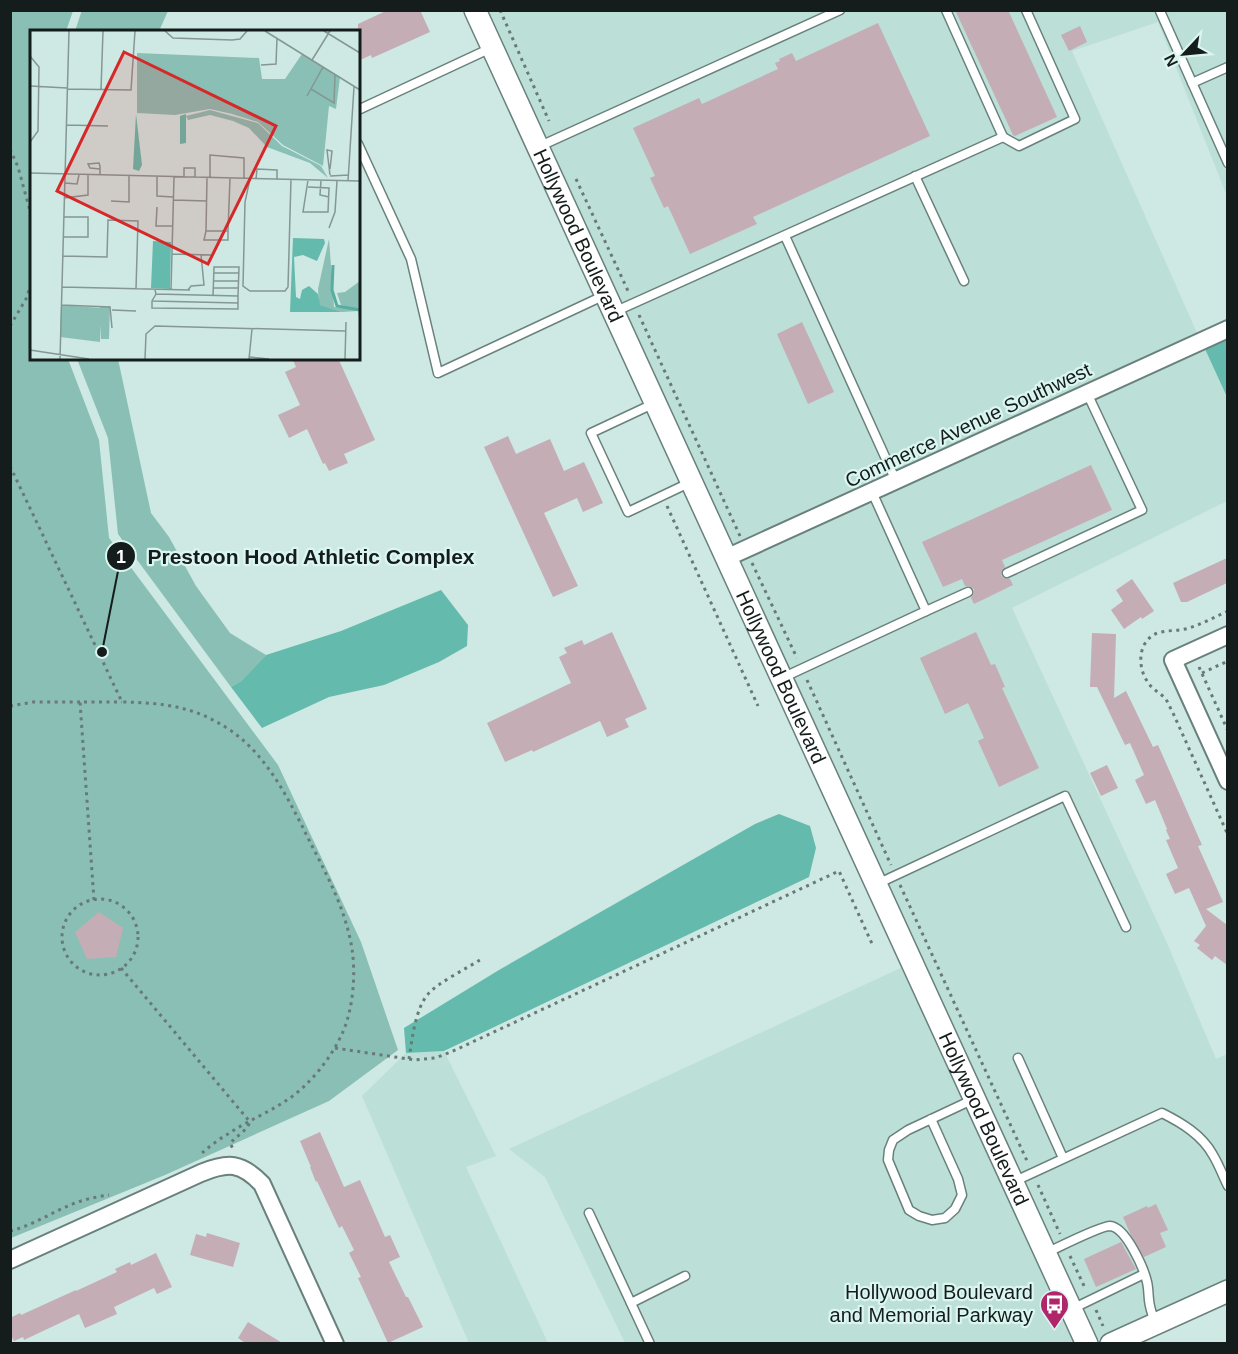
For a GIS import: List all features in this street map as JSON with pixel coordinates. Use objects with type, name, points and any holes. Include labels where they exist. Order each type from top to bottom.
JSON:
[{"type":"street","name":"Hollywood Boulevard","points":[[475,10],[1087,1344]]},
{"type":"street","name":"Commerce Avenue Southwest","points":[[726,558],[1227,329]]},
{"type":"street","points":[[1227,635],[1173,660],[1227,781]]},
{"type":"street","points":[[10,1260],[201,1173],[216,1167],[233,1166],[251,1173],[262,1184],[335,1344]]},
{"type":"street","points":[[1111,1344],[1227,1291]]},
{"type":"lane","points":[[538,147],[840,10]]},
{"type":"lane","points":[[946,10],[1003,137],[1019,146],[1075,119],[1026,10]]},
{"type":"lane","points":[[1160,11],[1227,163]]},
{"type":"lane","points":[[360,109],[492,47]]},
{"type":"lane","points":[[1192,83],[1227,66]]},
{"type":"lane","points":[[360,148],[411,259],[438,373],[784,236],[1003,137]]},
{"type":"lane","points":[[915,176],[964,281]]},
{"type":"lane","points":[[784,236],[896,480]]},
{"type":"lane","points":[[1007,573],[1142,510],[1087,393]]},
{"type":"lane","points":[[656,404],[591,433],[628,512],[692,482]]},
{"type":"lane","points":[[872,492],[926,611]]},
{"type":"lane","points":[[782,678],[968,592]]},
{"type":"lane","points":[[876,884],[1065,796],[1126,927]]},
{"type":"lane","points":[[1018,1058],[1063,1158]]},
{"type":"lane","points":[[931,1119],[958,1179],[962,1195],[955,1209],[945,1218],[932,1220],[909,1210],[888,1160],[889,1150],[893,1140],[908,1130],[931,1119],[975,1099]]},
{"type":"lane","points":[[1013,1182],[1162,1113],[1180,1122],[1199,1137],[1213,1154],[1227,1186]]},
{"type":"lane","points":[[589,1213],[650,1344]]},
{"type":"lane","points":[[1046,1253],[1100,1228],[1111,1226],[1121,1230],[1147,1282],[1149,1305],[1155,1324]]},
{"type":"lane","points":[[1071,1309],[1144,1274]]},
{"type":"lane","points":[[631,1303],[685,1276]]},
{"type":"path","points":[[10,149],[18,167],[30,211]]},
{"type":"path","points":[[10,326],[26,299],[30,287]]},
{"type":"path","points":[[10,466],[122,702]]},
{"type":"path","points":[[663,496],[758,706]]},
{"type":"path","points":[[1191,651],[1227,731]]},
{"type":"path","points":[[1202,673],[1227,661]]},
{"type":"path","points":[[10,706],[33,702],[156,703],[184,708],[208,717],[231,731],[250,746],[268,767],[325,872],[343,912],[352,950],[354,978],[343,1033],[335,1048],[317,1072],[288,1100],[228,1133],[199,1155]]},
{"type":"path","points":[[80,702],[94,900]]},
{"type":"path","points":[[335,1048],[415,1060],[435,1058],[839,871],[873,946]]},
{"type":"path","points":[[94,900],[110,900],[124,908],[134,920],[138,936],[135,951],[127,965],[121,968],[113,973],[98,976],[82,972],[70,961],[63,947],[62,931],[68,916],[79,905],[94,900]]},
{"type":"path","points":[[409,1059],[413,1032],[428,993],[480,960]]},
{"type":"path","points":[[121,968],[250,1122]]},
{"type":"path","points":[[10,1231],[35,1222],[69,1205],[90,1198],[114,1194]]},
{"type":"shaded area","points":[[82,10],[168,10],[159,30],[75,30]]},
{"type":"shaded area","points":[[11,11],[73,11],[66,30],[30,30],[30,360],[68,360],[99,440],[109,538],[278,765],[361,942],[398,1050],[329,1101],[165,1175],[11,1238]]},
{"type":"shaded area","points":[[486,11],[1227,11],[1227,196],[1158,22],[1072,51],[1197,333],[732,546]]},
{"type":"shaded area","points":[[1205,349],[1227,397],[1227,501],[1012,608],[1167,943],[1216,1059],[1227,1054],[1227,1281],[1097,1340],[739,562]]},
{"type":"shaded area","points":[[77,360],[118,360],[151,513],[169,537],[196,586],[230,633],[266,655],[241,681],[231,687],[118,534],[108,438]]},
{"type":"shaded area","points":[[903,967],[1076,1343],[625,1343],[545,1177],[509,1149]]},
{"type":"shaded area","points":[[444,1051],[496,1156],[466,1167],[548,1343],[469,1343],[362,1096],[406,1053]]},
{"type":"green space","points":[[1227,339],[1227,397],[1205,349]]},
{"type":"green space","points":[[441,590],[468,625],[467,646],[439,662],[384,685],[329,697],[262,728],[231,687],[241,681],[266,655],[341,631]]},
{"type":"green space","points":[[779,814],[810,826],[816,848],[809,877],[444,1051],[406,1053],[404,1028],[499,970],[755,824]]},
{"type":"building","points":[[388,10],[420,10],[430,32],[372,58],[371,55],[360,60],[358,24]]},
{"type":"building","points":[[955,10],[1008,10],[1057,117],[1013,135]]},
{"type":"building","points":[[878,23],[930,136],[753,217],[757,224],[690,254],[668,206],[664,208],[650,178],[655,176],[633,128],[699,98],[702,104],[778,69],[775,63],[792,53],[796,61]]},
{"type":"building","points":[[1080,26],[1087,42],[1069,51],[1061,35]]},
{"type":"building","points":[[802,322],[834,392],[808,404],[777,334]]},
{"type":"building","points":[[293,360],[339,360],[375,440],[344,454],[348,463],[329,471],[325,463],[323,464],[307,429],[289,438],[278,415],[300,405],[285,372],[296,367]]},
{"type":"building","points":[[508,436],[516,454],[550,439],[564,471],[584,462],[603,503],[583,512],[577,498],[544,513],[578,586],[553,597],[484,447]]},
{"type":"building","points":[[1091,465],[1112,510],[1002,560],[1005,567],[1001,575],[1010,579],[1013,585],[974,604],[971,598],[974,589],[965,586],[962,579],[943,587],[922,542]]},
{"type":"building","points":[[1227,558],[1227,583],[1187,602],[1181,602],[1173,583]]},
{"type":"building","points":[[1132,579],[1154,611],[1124,629],[1111,610],[1123,601],[1116,590]]},
{"type":"building","points":[[612,632],[647,709],[625,719],[629,727],[607,737],[600,721],[533,752],[532,750],[505,762],[487,723],[571,683],[559,657],[567,653],[564,648],[582,640],[584,645]]},
{"type":"building","points":[[976,632],[991,665],[995,664],[1005,687],[1002,688],[1039,768],[999,787],[978,741],[984,738],[968,703],[945,714],[920,658]]},
{"type":"building","points":[[1092,633],[1116,634],[1114,698],[1126,691],[1153,747],[1158,745],[1202,845],[1198,846],[1223,902],[1206,909],[1227,925],[1227,965],[1215,956],[1212,960],[1197,948],[1200,945],[1194,941],[1206,926],[1189,888],[1175,894],[1166,874],[1178,868],[1166,840],[1170,839],[1167,829],[1155,800],[1146,804],[1135,780],[1144,775],[1130,743],[1125,745],[1097,687],[1090,687]]},
{"type":"building","points":[[1107,765],[1118,788],[1101,796],[1090,773]]},
{"type":"building","points":[[99,912],[123,928],[116,957],[87,959],[75,932]]},
{"type":"building","points":[[320,1132],[344,1187],[360,1180],[385,1237],[390,1235],[400,1257],[389,1262],[423,1327],[388,1343],[358,1278],[361,1277],[349,1253],[354,1250],[342,1226],[339,1228],[316,1182],[300,1141]]},
{"type":"building","points":[[1156,1204],[1168,1230],[1160,1233],[1166,1247],[1144,1257],[1123,1217]]},
{"type":"building","points":[[207,1233],[240,1243],[233,1267],[190,1255],[196,1234],[206,1237]]},
{"type":"building","points":[[1121,1242],[1136,1269],[1096,1287],[1084,1259]]},
{"type":"building","points":[[156,1253],[172,1287],[157,1294],[154,1288],[114,1307],[117,1314],[85,1328],[79,1314],[24,1340],[23,1337],[14,1341],[10,1334],[10,1318],[117,1272],[115,1269],[130,1262],[131,1265]]},
{"type":"building","points":[[248,1322],[284,1344],[247,1344],[238,1338]]},
{"type":"place","name":"Prestoon Hood Athletic Complex","points":[[102,652]]},
{"type":"place","name":"Hollywood Boulevard and Memorial Parkway","points":[[1054,1330]]}]
